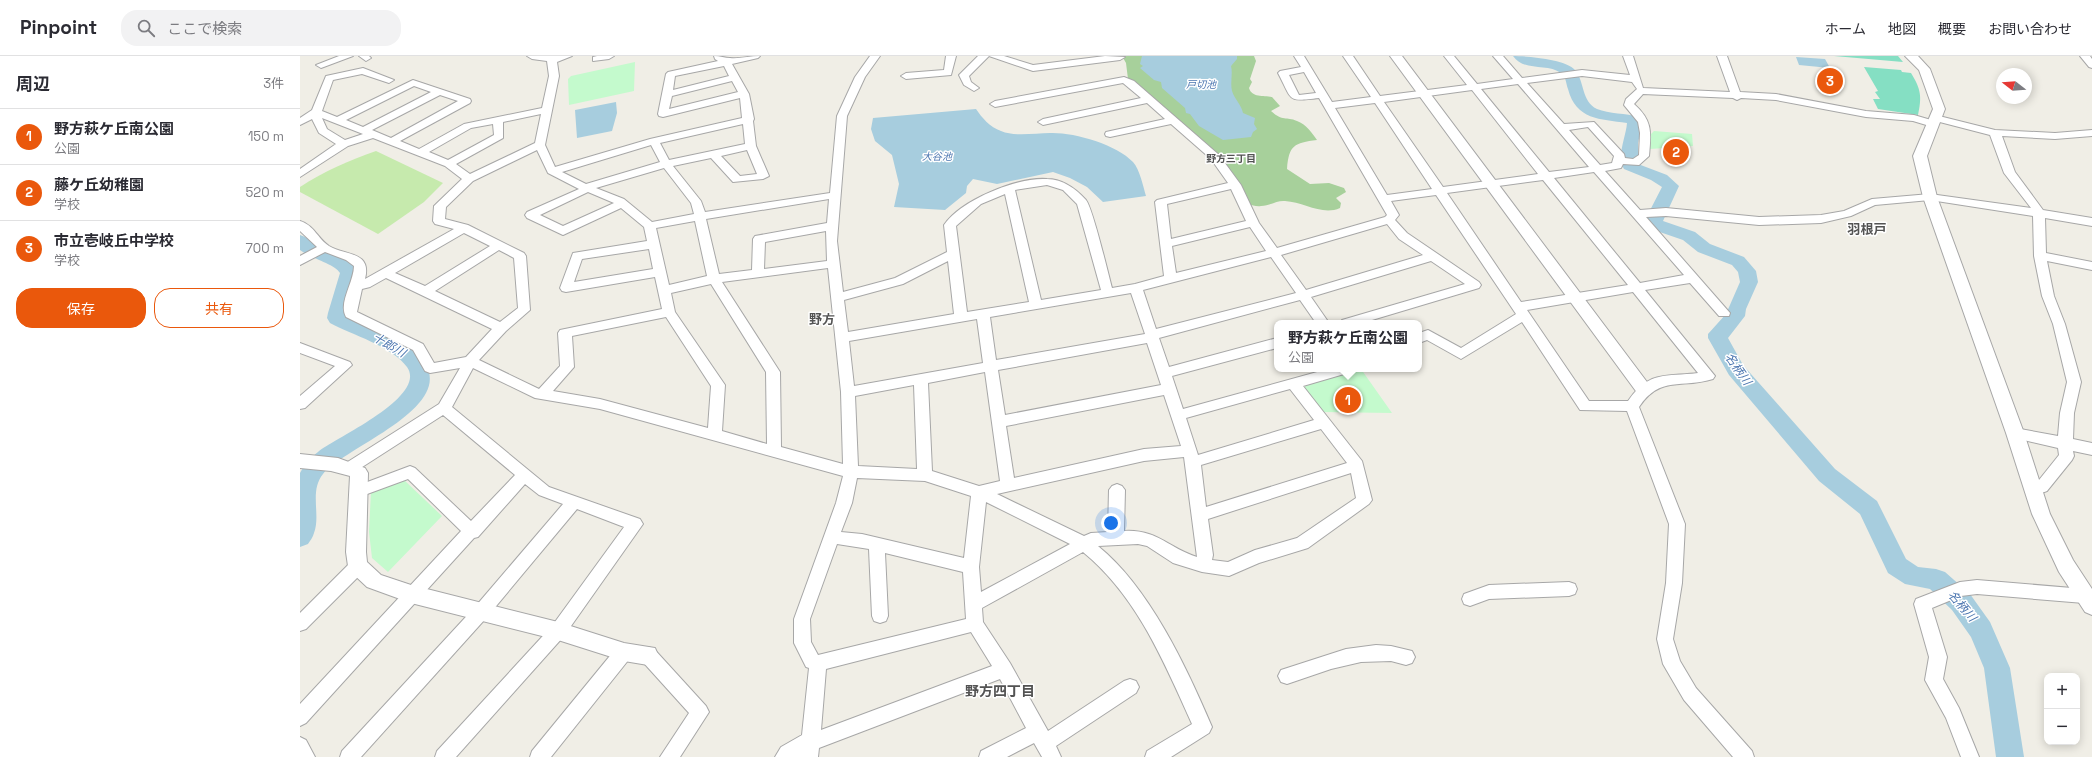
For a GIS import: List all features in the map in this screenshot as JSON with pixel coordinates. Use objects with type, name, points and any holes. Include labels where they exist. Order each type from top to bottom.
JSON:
[{"type":"street","points":[[321,65],[348,56]]},
{"type":"street","points":[[532,56],[554,59],[567,56]]},
{"type":"street","points":[[596,59],[609,56]]},
{"type":"street","points":[[713,56],[726,61],[744,94],[751,146],[763,176],[737,180],[713,153]]},
{"type":"street","points":[[744,94],[663,114],[671,74],[755,56]]},
{"type":"street","points":[[875,56],[860,77],[842,116],[831,241],[832,264],[838,297],[848,392],[851,472],[844,503],[802,620],[803,643],[812,660],[818,663],[975,624]]},
{"type":"street","points":[[906,76],[948,73],[951,56]]},
{"type":"street","points":[[974,88],[967,83],[964,75],[984,56]]},
{"type":"street","points":[[994,56],[1033,68],[1119,57],[1123,62],[1124,80]]},
{"type":"street","points":[[842,338],[960,317],[1108,294],[1136,288],[1170,278],[1273,253],[1389,220],[1393,215],[1299,56]]},
{"type":"street","points":[[1348,56],[1585,406],[1632,406]]},
{"type":"street","points":[[1396,56],[1644,390]]},
{"type":"street","points":[[1449,56],[1708,376],[1699,380],[1666,379],[1644,390],[1632,406]]},
{"type":"street","points":[[1498,56],[1724,313]]},
{"type":"street","points":[[1628,56],[1641,91]]},
{"type":"street","points":[[1722,56],[1737,97]]},
{"type":"street","points":[[1912,56],[1924,69],[1939,109],[1920,156],[1930,198],[2015,433],[2041,514],[2066,566],[2088,601]]},
{"type":"street","points":[[2085,56],[2092,65]]},
{"type":"street","points":[[313,57],[321,65],[329,78]]},
{"type":"street","points":[[554,59],[552,61],[554,76],[540,145],[552,171],[623,203],[650,226],[669,312],[696,355],[718,385],[714,436]]},
{"type":"street","points":[[1306,69],[1283,72],[1296,98],[1322,95]]},
{"type":"street","points":[[329,78],[363,71],[389,80]]},
{"type":"street","points":[[1328,106],[1570,74],[1582,73],[1636,79]]},
{"type":"street","points":[[667,94],[736,77]]},
{"type":"street","points":[[329,78],[316,112],[316,120],[327,137],[344,144]]},
{"type":"street","points":[[995,104],[1124,80],[1131,83],[1172,121],[1215,157],[1235,185],[1253,223],[1321,320]]},
{"type":"street","points":[[338,120],[413,83],[466,101],[393,141]]},
{"type":"street","points":[[1619,160],[1635,163],[1644,156],[1646,123],[1639,113],[1629,105],[1630,101],[1641,91],[1793,99],[1866,114],[1914,118],[1994,133],[2055,136],[2092,133]]},
{"type":"street","points":[[300,174],[344,144],[370,132],[439,92]]},
{"type":"street","points":[[1043,122],[1150,99]]},
{"type":"street","points":[[421,152],[468,126],[546,110]]},
{"type":"street","points":[[316,112],[449,164],[470,179]]},
{"type":"street","points":[[300,122],[316,112]]},
{"type":"street","points":[[552,171],[654,141],[748,119]]},
{"type":"street","points":[[449,164],[499,136],[498,120]]},
{"type":"street","points":[[1110,134],[1172,121]]},
{"type":"street","points":[[1384,199],[1617,166],[1620,156],[1590,124],[1561,128]]},
{"type":"street","points":[[1994,133],[2010,173],[2033,202],[2039,213],[2040,256],[2048,296],[2059,324],[2074,382],[2067,413],[2065,444],[2068,456],[2042,487],[2032,485]]},
{"type":"street","points":[[654,141],[666,164],[697,203],[714,279],[773,372],[774,452]]},
{"type":"street","points":[[351,467],[444,408],[470,361],[501,328],[524,310],[520,256],[464,228],[439,220],[440,206],[470,179],[540,145]]},
{"type":"street","points":[[623,203],[563,231],[531,215],[582,192],[587,187],[666,164],[751,146]]},
{"type":"street","points":[[300,161],[315,164]]},
{"type":"street","points":[[960,317],[950,225],[977,202],[1009,188],[1047,182],[1067,188],[1082,203],[1108,294]]},
{"type":"street","points":[[1170,278],[1161,202],[1235,185]]},
{"type":"street","points":[[1009,188],[1036,306]]},
{"type":"street","points":[[650,226],[700,216],[836,195]]},
{"type":"street","points":[[1636,214],[1660,212],[1759,221],[1821,219],[1847,214],[1872,202],[1894,199],[1930,198],[1972,202],[2092,222]]},
{"type":"street","points":[[1357,320],[1474,285],[1403,236],[1389,220]]},
{"type":"street","points":[[1166,244],[1253,223]]},
{"type":"street","points":[[300,225],[311,233],[324,248],[350,257],[360,265],[361,273],[350,307],[351,314],[418,347],[430,368],[470,361],[535,393],[600,404],[851,472],[925,475],[979,492],[1083,543],[1109,564],[1157,630],[1203,727],[1154,757]]},
{"type":"street","points":[[758,273],[760,239],[833,226]]},
{"type":"street","points":[[357,286],[366,284],[464,228]]},
{"type":"street","points":[[654,244],[577,256],[566,288],[660,272]]},
{"type":"street","points":[[425,292],[499,245]]},
{"type":"street","points":[[303,259],[324,248]]},
{"type":"street","points":[[838,297],[899,281],[954,254]]},
{"type":"street","points":[[848,392],[1152,336],[1304,294],[1433,256]]},
{"type":"street","points":[[2040,256],[2092,266]]},
{"type":"street","points":[[664,290],[714,279],[832,264]]},
{"type":"street","points":[[386,273],[501,328]]},
{"type":"street","points":[[1422,337],[1428,336],[1461,354],[1521,311],[1636,287],[1693,278]]},
{"type":"street","points":[[1136,288],[1192,456],[1202,515],[1205,555],[1202,565]]},
{"type":"street","points":[[542,394],[567,367],[565,333],[669,312]]},
{"type":"street","points":[[983,314],[989,367],[1008,485]]},
{"type":"street","points":[[1164,373],[1274,343]]},
{"type":"street","points":[[300,349],[345,365],[300,404]]},
{"type":"street","points":[[1178,415],[1336,372]]},
{"type":"street","points":[[921,379],[925,475]]},
{"type":"street","points":[[973,605],[1083,543],[1091,540],[1138,537],[1152,541],[1179,558],[1202,565],[1230,568],[1255,557],[1302,543],[1364,500],[1357,465],[1322,423],[1294,384]]},
{"type":"street","points":[[998,422],[1169,389]]},
{"type":"street","points":[[1632,406],[1656,465],[1677,524],[1674,583],[1665,638],[1672,664],[1690,694],[1745,757]]},
{"type":"street","points":[[444,408],[523,476],[544,491],[573,503],[635,524],[558,631],[444,757]]},
{"type":"street","points":[[979,492],[1144,455],[1192,456],[1322,423]]},
{"type":"street","points":[[2015,433],[2092,449]]},
{"type":"street","points":[[306,462],[351,467],[359,473],[356,552],[358,566],[374,581],[411,594],[558,631],[624,652],[648,655],[700,712],[669,757]]},
{"type":"street","points":[[1202,515],[1357,465]]},
{"type":"street","points":[[359,491],[410,472],[472,532]]},
{"type":"street","points":[[300,717],[411,594],[472,532],[523,476]]},
{"type":"street","points":[[1116,538],[1117,490]]},
{"type":"street","points":[[979,492],[971,567],[975,624],[1004,669],[1045,744]]},
{"type":"street","points":[[349,757],[481,612],[573,503]]},
{"type":"street","points":[[832,537],[877,545],[971,567]]},
{"type":"street","points":[[877,545],[880,616]]},
{"type":"street","points":[[300,624],[358,566]]},
{"type":"street","points":[[1970,757],[1953,714],[1934,680],[1938,657],[1922,604],[1950,593],[1977,587],[1996,587],[2088,601]]},
{"type":"street","points":[[1470,599],[1489,592],[1570,589]]},
{"type":"street","points":[[539,757],[624,652]]},
{"type":"street","points":[[1287,676],[1349,656],[1393,653],[1406,657]]},
{"type":"street","points":[[809,749],[818,663]]},
{"type":"street","points":[[809,749],[818,740],[1004,669]]},
{"type":"street","points":[[988,757],[1045,744],[1130,687]]},
{"type":"street","points":[[784,757],[798,745],[809,749]]},
{"type":"street","points":[[300,746],[306,757]]},
{"type":"green space","points":[[1122,56],[1144,56],[1240,113],[1233,99],[1229,85],[1230,71],[1235,56],[1254,56],[1256,61],[1250,79],[1252,82],[1249,88],[1250,91],[1258,96],[1272,97],[1280,106],[1271,111],[1282,118],[1300,122],[1317,140],[1303,142],[1294,147],[1289,155],[1287,169],[1310,184],[1329,183],[1344,188],[1346,192],[1336,198],[1341,203],[1340,208],[1333,210],[1320,210],[1285,201],[1259,206],[1248,204],[1217,156],[1128,79],[1126,63]]},
{"type":"green space","points":[[1834,56],[1898,56],[1903,62]]},
{"type":"green space","points":[[635,62],[634,91],[569,105],[568,79],[571,76]]},
{"type":"green space","points":[[1864,67],[1901,70],[1902,72],[1911,73],[1920,93],[1918,115],[1878,109],[1873,99],[1880,99],[1875,92],[1878,91]]},
{"type":"green space","points":[[1654,131],[1692,134],[1693,146],[1650,149],[1651,134]]},
{"type":"green space","points":[[376,151],[443,183],[424,202],[378,234],[300,192],[300,187],[318,176],[347,162]]},
{"type":"green space","points":[[1350,372],[1363,372],[1392,413],[1321,412],[1304,389],[1305,385]]},
{"type":"green space","points":[[404,480],[442,516],[388,572],[372,558],[369,532],[371,491]]},
{"type":"water","name":"戸切池","points":[[1142,56],[1237,56],[1237,59],[1231,66],[1232,91],[1243,113],[1255,118],[1254,124],[1257,129],[1253,132],[1251,137],[1223,140],[1199,126],[1190,114],[1186,113],[1185,108],[1162,88],[1161,82],[1154,80],[1140,68],[1143,66],[1140,64]]},
{"type":"water","points":[[1796,57],[1825,59],[1830,68],[1799,65]]},
{"type":"water","points":[[616,102],[617,113],[612,131],[577,138],[575,110]]},
{"type":"water","name":"大谷池","points":[[976,109],[990,125],[1007,133],[1059,133],[1094,140],[1116,150],[1133,162],[1138,169],[1146,196],[1103,202],[1087,187],[1070,178],[1053,172],[997,184],[973,179],[967,186],[966,193],[945,210],[894,207],[899,184],[892,155],[875,141],[871,129],[873,118]]},
{"type":"waterway","name":"名柄川","points":[[1520,56],[1524,60],[1564,68],[1572,77],[1580,101],[1593,113],[1634,120],[1630,143],[1630,166],[1656,176],[1671,186],[1654,220],[1657,225],[1689,236],[1704,248],[1738,261],[1747,271],[1749,282],[1736,309],[1735,316],[1718,334],[1718,338],[1736,370],[1827,475],[1869,508],[1897,566],[1914,577],[1936,579],[1961,602],[1981,630],[1997,668],[2010,757]]},
{"type":"waterway","name":"十郎川","points":[[300,241],[316,253],[344,264],[347,268],[349,279],[337,318],[398,348],[416,364],[419,374],[417,388],[409,401],[395,414],[326,457],[315,467],[307,481],[305,490],[303,532],[300,537]]},
{"type":"place","name":"市立壱岐丘中学校","points":[[1830,81]]},
{"type":"place","name":"藤ケ丘幼稚園","points":[[1676,152]]},
{"type":"place","name":"野方萩ケ丘南公園","points":[[1348,400]]},
{"type":"district","name":"野方三丁目","points":[[1231,158]]},
{"type":"district","name":"羽根戸","points":[[1867,229]]},
{"type":"district","name":"野方","points":[[822,319]]},
{"type":"district","name":"野方四丁目","points":[[1000,691]]}]
